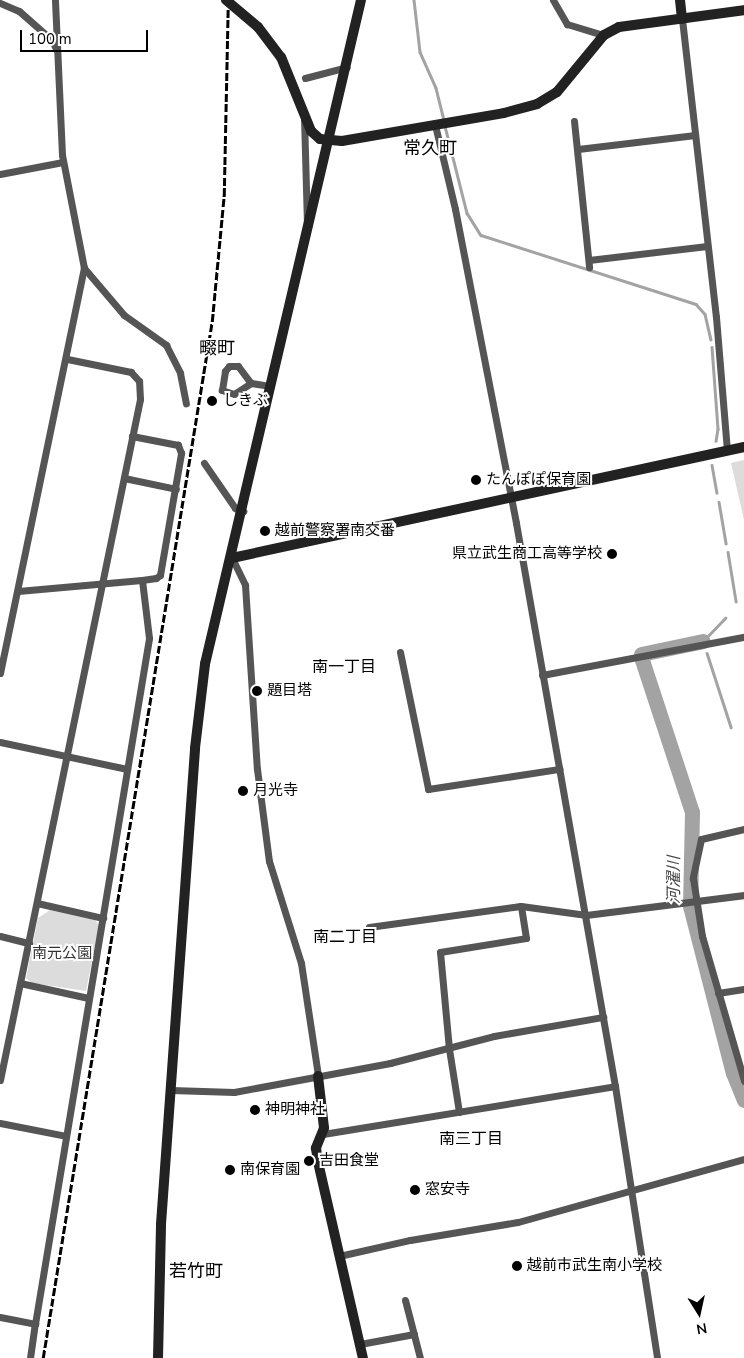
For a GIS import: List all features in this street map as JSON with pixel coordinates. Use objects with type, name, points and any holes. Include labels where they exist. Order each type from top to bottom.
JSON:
[{"type":"street","points":[[0,673],[2,651],[18,591],[67,359],[84,268],[63,162],[55,0]]},
{"type":"street","points":[[226,0],[258,27],[282,57],[304,117],[314,135],[329,142],[450,122],[537,104],[558,92],[604,35],[619,27],[744,10]]},
{"type":"street","points":[[158,1358],[159,1269],[171,1090],[205,664],[232,558],[361,0]]},
{"type":"street","points":[[554,0],[567,24],[604,35]]},
{"type":"street","points":[[680,0],[708,246],[726,450]]},
{"type":"street","points":[[0,3],[11,5],[42,30],[52,40],[58,54]]},
{"type":"street","points":[[305,78],[347,67]]},
{"type":"street","points":[[304,117],[308,232]]},
{"type":"street","points":[[574,121],[589,263],[708,246]]},
{"type":"street","points":[[437,124],[456,209],[510,496],[586,916],[633,1190],[657,1358]]},
{"type":"street","points":[[578,149],[695,135]]},
{"type":"street","points":[[0,174],[63,162]]},
{"type":"street","points":[[84,268],[124,315],[166,345],[180,373],[186,403]]},
{"type":"street","points":[[0,1080],[140,399],[136,375],[67,359]]},
{"type":"street","points":[[251,383],[238,366],[229,366],[225,371],[222,390],[234,394],[251,383],[271,386]]},
{"type":"street","points":[[18,591],[142,580],[156,578],[160,575],[181,453],[178,445],[132,436]]},
{"type":"street","points":[[232,558],[510,496],[744,447]]},
{"type":"street","points":[[204,463],[235,508],[243,511]]},
{"type":"street","points":[[124,478],[176,489]]},
{"type":"street","points":[[232,558],[245,585],[257,769],[270,861],[299,954],[318,1076],[323,1134],[317,1156],[363,1358]]},
{"type":"street","points":[[30,1358],[149,638],[142,580]]},
{"type":"street","points":[[542,675],[744,637]]},
{"type":"street","points":[[400,652],[428,789],[559,769]]},
{"type":"street","points":[[0,742],[127,769]]},
{"type":"street","points":[[744,828],[701,838],[693,878],[695,901],[718,993],[744,1081]]},
{"type":"street","points":[[369,927],[521,906],[586,916],[744,895]]},
{"type":"street","points":[[37,903],[103,918]]},
{"type":"street","points":[[459,1112],[449,1049],[440,952],[526,938],[521,906]]},
{"type":"street","points":[[0,936],[28,943]]},
{"type":"street","points":[[20,983],[88,998]]},
{"type":"street","points":[[718,993],[744,989]]},
{"type":"street","points":[[171,1090],[226,1093],[449,1049],[512,1032],[603,1017]]},
{"type":"street","points":[[323,1134],[615,1086]]},
{"type":"street","points":[[0,1123],[66,1136]]},
{"type":"street","points":[[339,1256],[410,1240],[502,1226],[744,1159]]},
{"type":"street","points":[[405,1300],[420,1358]]},
{"type":"street","points":[[0,1317],[35,1324]]},
{"type":"street","points":[[360,1344],[414,1334]]},
{"type":"green space","points":[[744,460],[744,520],[731,463]]},
{"type":"green space","name":"南元公園","points":[[50,910],[95,920],[99,925],[86,991],[32,983],[26,978],[38,918]]},
{"type":"waterway","points":[[414,0],[420,52],[436,88],[444,121]]},
{"type":"waterway","points":[[445,126],[467,213],[481,235],[696,304],[705,314],[711,339]]},
{"type":"waterway","points":[[712,347],[718,429],[716,441]]},
{"type":"waterway","points":[[712,465],[717,493]]},
{"type":"waterway","points":[[719,502],[726,543]]},
{"type":"waterway","points":[[728,552],[736,601]]},
{"type":"waterway","points":[[703,641],[725,618]]},
{"type":"waterway","name":"河濯川","points":[[641,654],[703,641]]},
{"type":"waterway","points":[[707,653],[731,727]]},
{"type":"waterway","name":"河濯川","points":[[642,660],[692,812],[690,906],[733,1073],[744,1100]]},
{"type":"railway","points":[[43,1358],[212,322],[224,196],[228,0]]},
{"type":"place","name":"しきぶ","points":[[212,401]]},
{"type":"place","name":"たんぽぽ保育園","points":[[476,480]]},
{"type":"place","name":"越前警察署南交番","points":[[265,531]]},
{"type":"place","name":"県立武生商工高等学校","points":[[612,554]]},
{"type":"place","name":"題目塔","points":[[257,691]]},
{"type":"place","name":"月光寺","points":[[243,791]]},
{"type":"place","name":"神明神社","points":[[255,1110]]},
{"type":"place","name":"吉田食堂","points":[[309,1161]]},
{"type":"place","name":"南保育園","points":[[230,1170]]},
{"type":"place","name":"窓安寺","points":[[415,1190]]},
{"type":"place","name":"越前市武生南小学校","points":[[517,1266]]},
{"type":"district","name":"常久町","points":[[430,148]]},
{"type":"district","name":"畷町","points":[[217,348]]},
{"type":"district","name":"南一丁目","points":[[344,667]]},
{"type":"district","name":"南二丁目","points":[[345,937]]},
{"type":"district","name":"南三丁目","points":[[471,1139]]},
{"type":"district","name":"若竹町","points":[[196,1271]]}]
